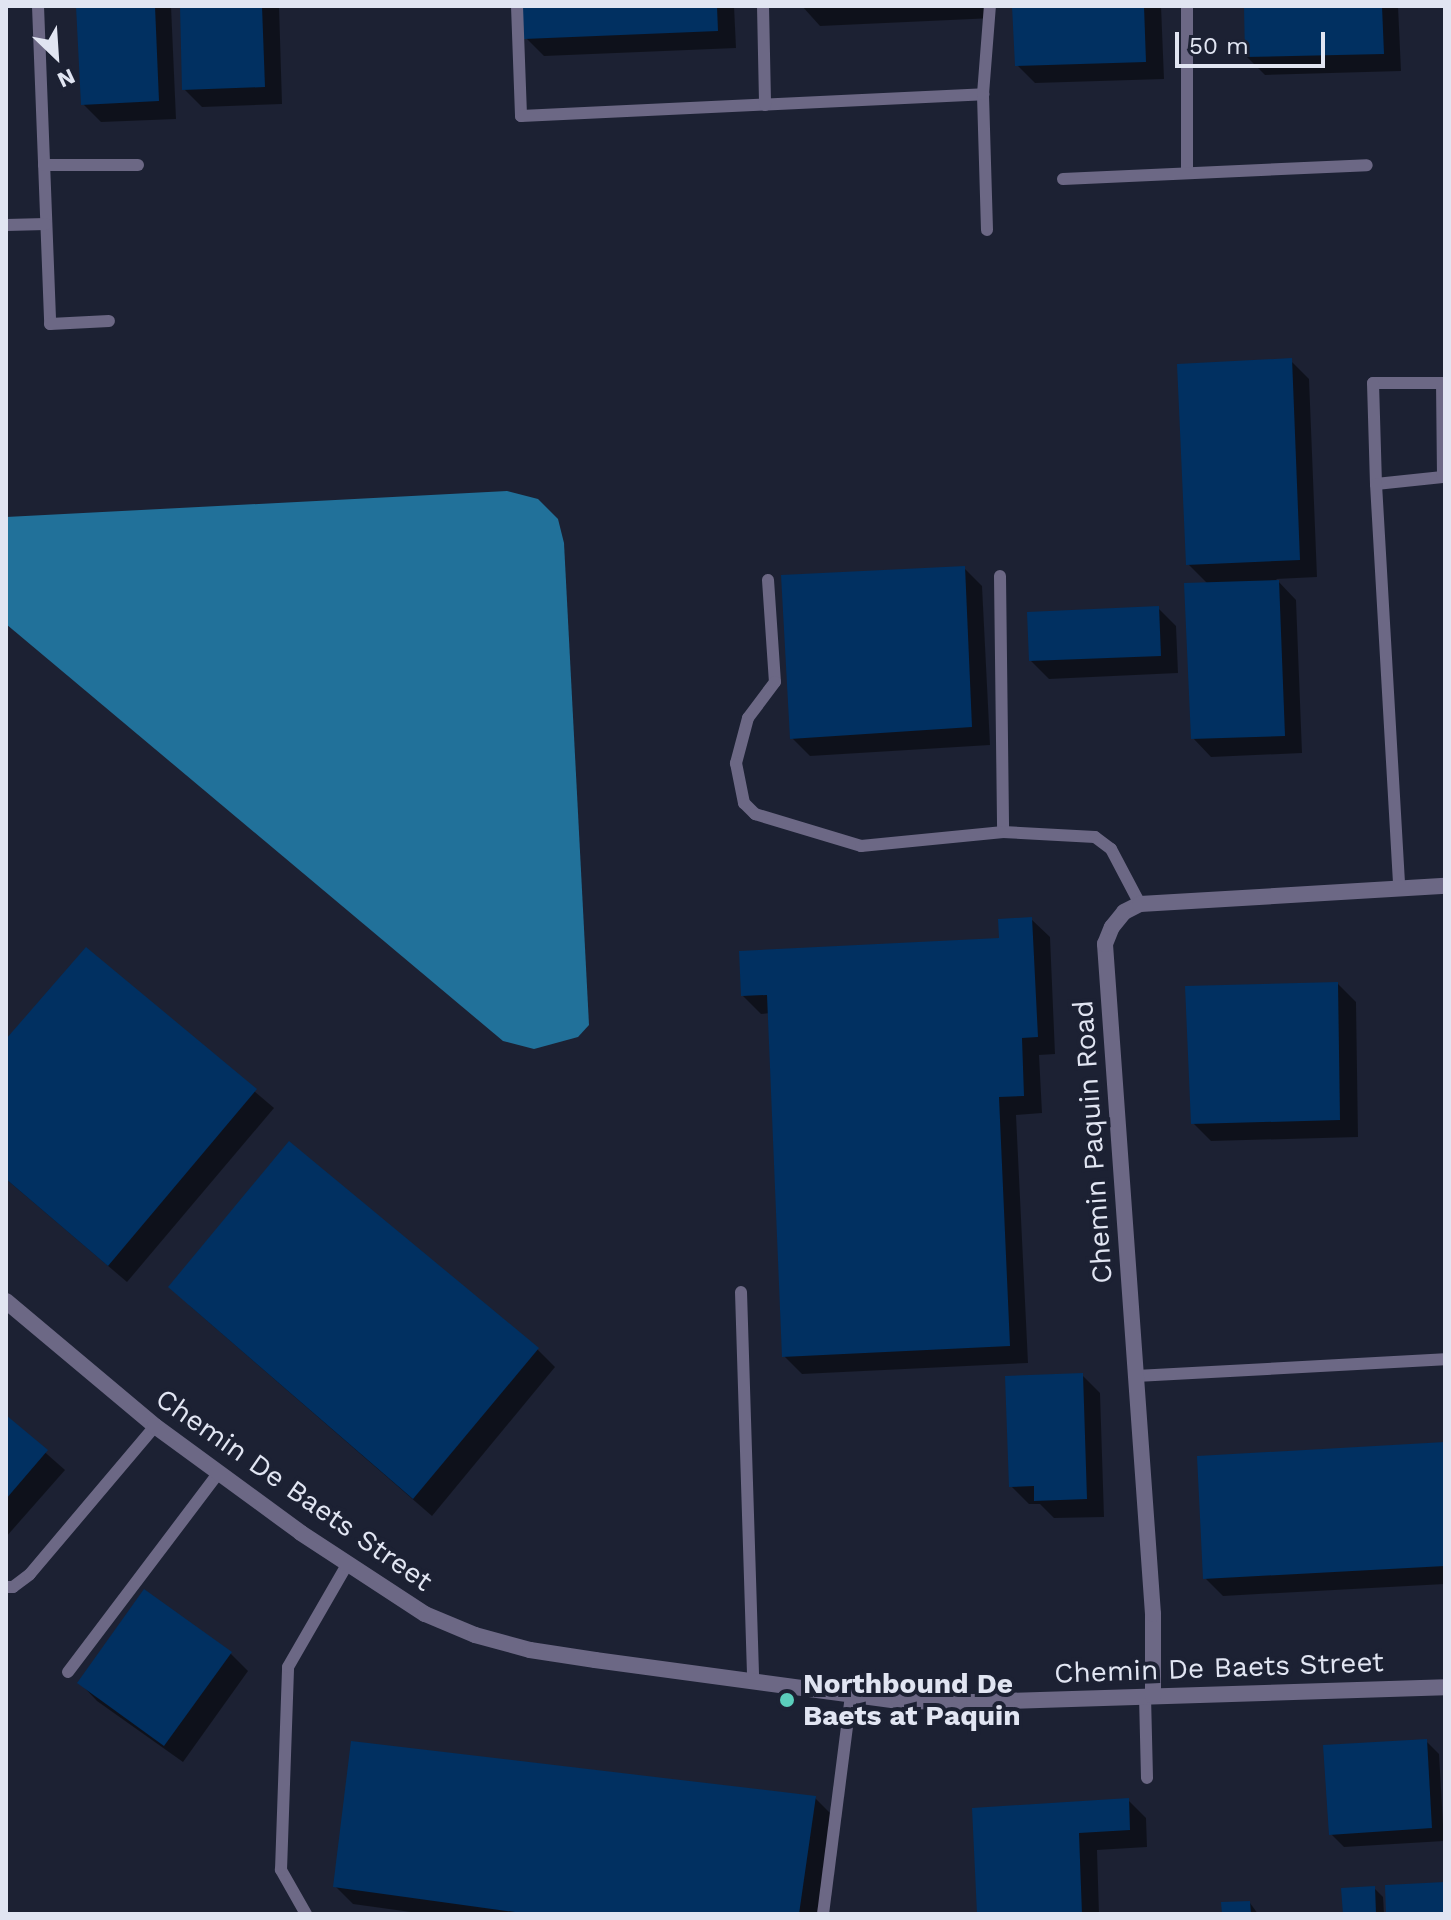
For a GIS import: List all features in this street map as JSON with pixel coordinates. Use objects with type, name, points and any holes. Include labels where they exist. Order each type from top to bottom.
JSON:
[{"type":"street","points":[[1140,904],[1445,886]]},
{"type":"street","name":"Chemin Paquin Road","points":[[1140,904],[1124,912],[1112,927],[1105,944],[1153,1614],[1149,1696]]},
{"type":"street","name":"Chemin De Baets Street","points":[[6,1301],[155,1426],[347,1565],[425,1614],[475,1635],[530,1650],[851,1696],[974,1702],[1445,1687]]},
{"type":"lane","points":[[38,6],[50,324],[109,321]]},
{"type":"lane","points":[[517,6],[521,116],[983,94]]},
{"type":"lane","points":[[763,6],[765,105]]},
{"type":"lane","points":[[987,230],[983,94],[990,6]]},
{"type":"lane","points":[[1187,6],[1187,173]]},
{"type":"lane","points":[[44,165],[138,165]]},
{"type":"lane","points":[[1063,179],[1367,165]]},
{"type":"lane","points":[[6,225],[46,224]]},
{"type":"lane","points":[[1376,484],[1443,477],[1442,383],[1373,383],[1376,484],[1399,889]]},
{"type":"lane","points":[[1000,576],[1003,832]]},
{"type":"lane","points":[[768,580],[775,682],[748,718],[736,763],[744,803],[755,814],[861,846],[1003,832],[1095,837],[1105,841],[1140,904]]},
{"type":"lane","points":[[741,1292],[753,1681]]},
{"type":"lane","points":[[1136,1376],[1445,1359]]},
{"type":"lane","points":[[6,1587],[13,1587],[30,1574],[155,1426]]},
{"type":"lane","points":[[68,1672],[218,1474]]},
{"type":"lane","points":[[306,1914],[281,1870],[288,1667],[347,1565]]},
{"type":"lane","points":[[823,1914],[851,1696]]},
{"type":"lane","points":[[1147,1778],[1149,1696]]},
{"type":"water","points":[[507,491],[538,499],[558,519],[564,543],[589,1025],[578,1037],[534,1049],[503,1041],[6,624],[6,517]]},
{"type":"building","points":[[76,6],[155,6],[159,101],[81,105]]},
{"type":"building","points":[[180,6],[262,6],[265,87],[182,90]]},
{"type":"building","points":[[522,6],[717,6],[718,31],[524,39]]},
{"type":"building","points":[[1012,6],[1144,6],[1146,62],[1015,66]]},
{"type":"building","points":[[1244,6],[1382,6],[1384,54],[1245,57]]},
{"type":"building","points":[[1292,358],[1300,560],[1186,565],[1177,364]]},
{"type":"building","points":[[965,566],[972,727],[790,739],[781,575]]},
{"type":"building","points":[[1279,580],[1285,736],[1191,739],[1184,583]]},
{"type":"building","points":[[1159,606],[1161,656],[1029,661],[1027,612]]},
{"type":"building","points":[[1032,917],[1038,1037],[1022,1038],[1024,1096],[999,1097],[1010,1346],[782,1357],[767,995],[741,996],[739,951],[999,938],[998,919]]},
{"type":"building","points":[[86,947],[257,1089],[108,1266],[6,1179],[6,1039]]},
{"type":"building","points":[[1338,982],[1340,1120],[1191,1124],[1185,986]]},
{"type":"building","points":[[289,1141],[539,1348],[413,1499],[168,1287]]},
{"type":"building","points":[[1083,1373],[1087,1499],[1034,1501],[1034,1486],[1009,1487],[1005,1376]]},
{"type":"building","points":[[6,1415],[48,1450],[6,1499]]},
{"type":"building","points":[[1445,1442],[1445,1566],[1203,1579],[1197,1456]]},
{"type":"building","points":[[144,1589],[232,1652],[164,1746],[77,1683]]},
{"type":"building","points":[[1427,1739],[1432,1828],[1329,1835],[1323,1745]]},
{"type":"building","points":[[351,1741],[816,1796],[799,1914],[529,1914],[333,1887]]},
{"type":"building","points":[[1129,1798],[1130,1830],[1079,1833],[1082,1914],[977,1914],[972,1808]]},
{"type":"building","points":[[1445,1882],[1445,1914],[1386,1914],[1385,1885]]},
{"type":"building","points":[[1375,1886],[1376,1914],[1343,1914],[1341,1888]]},
{"type":"building","points":[[1250,1901],[1251,1914],[1222,1914],[1221,1902]]},
{"type":"place","name":"Northbound De Baets at Paquin","points":[[787,1700]]}]
